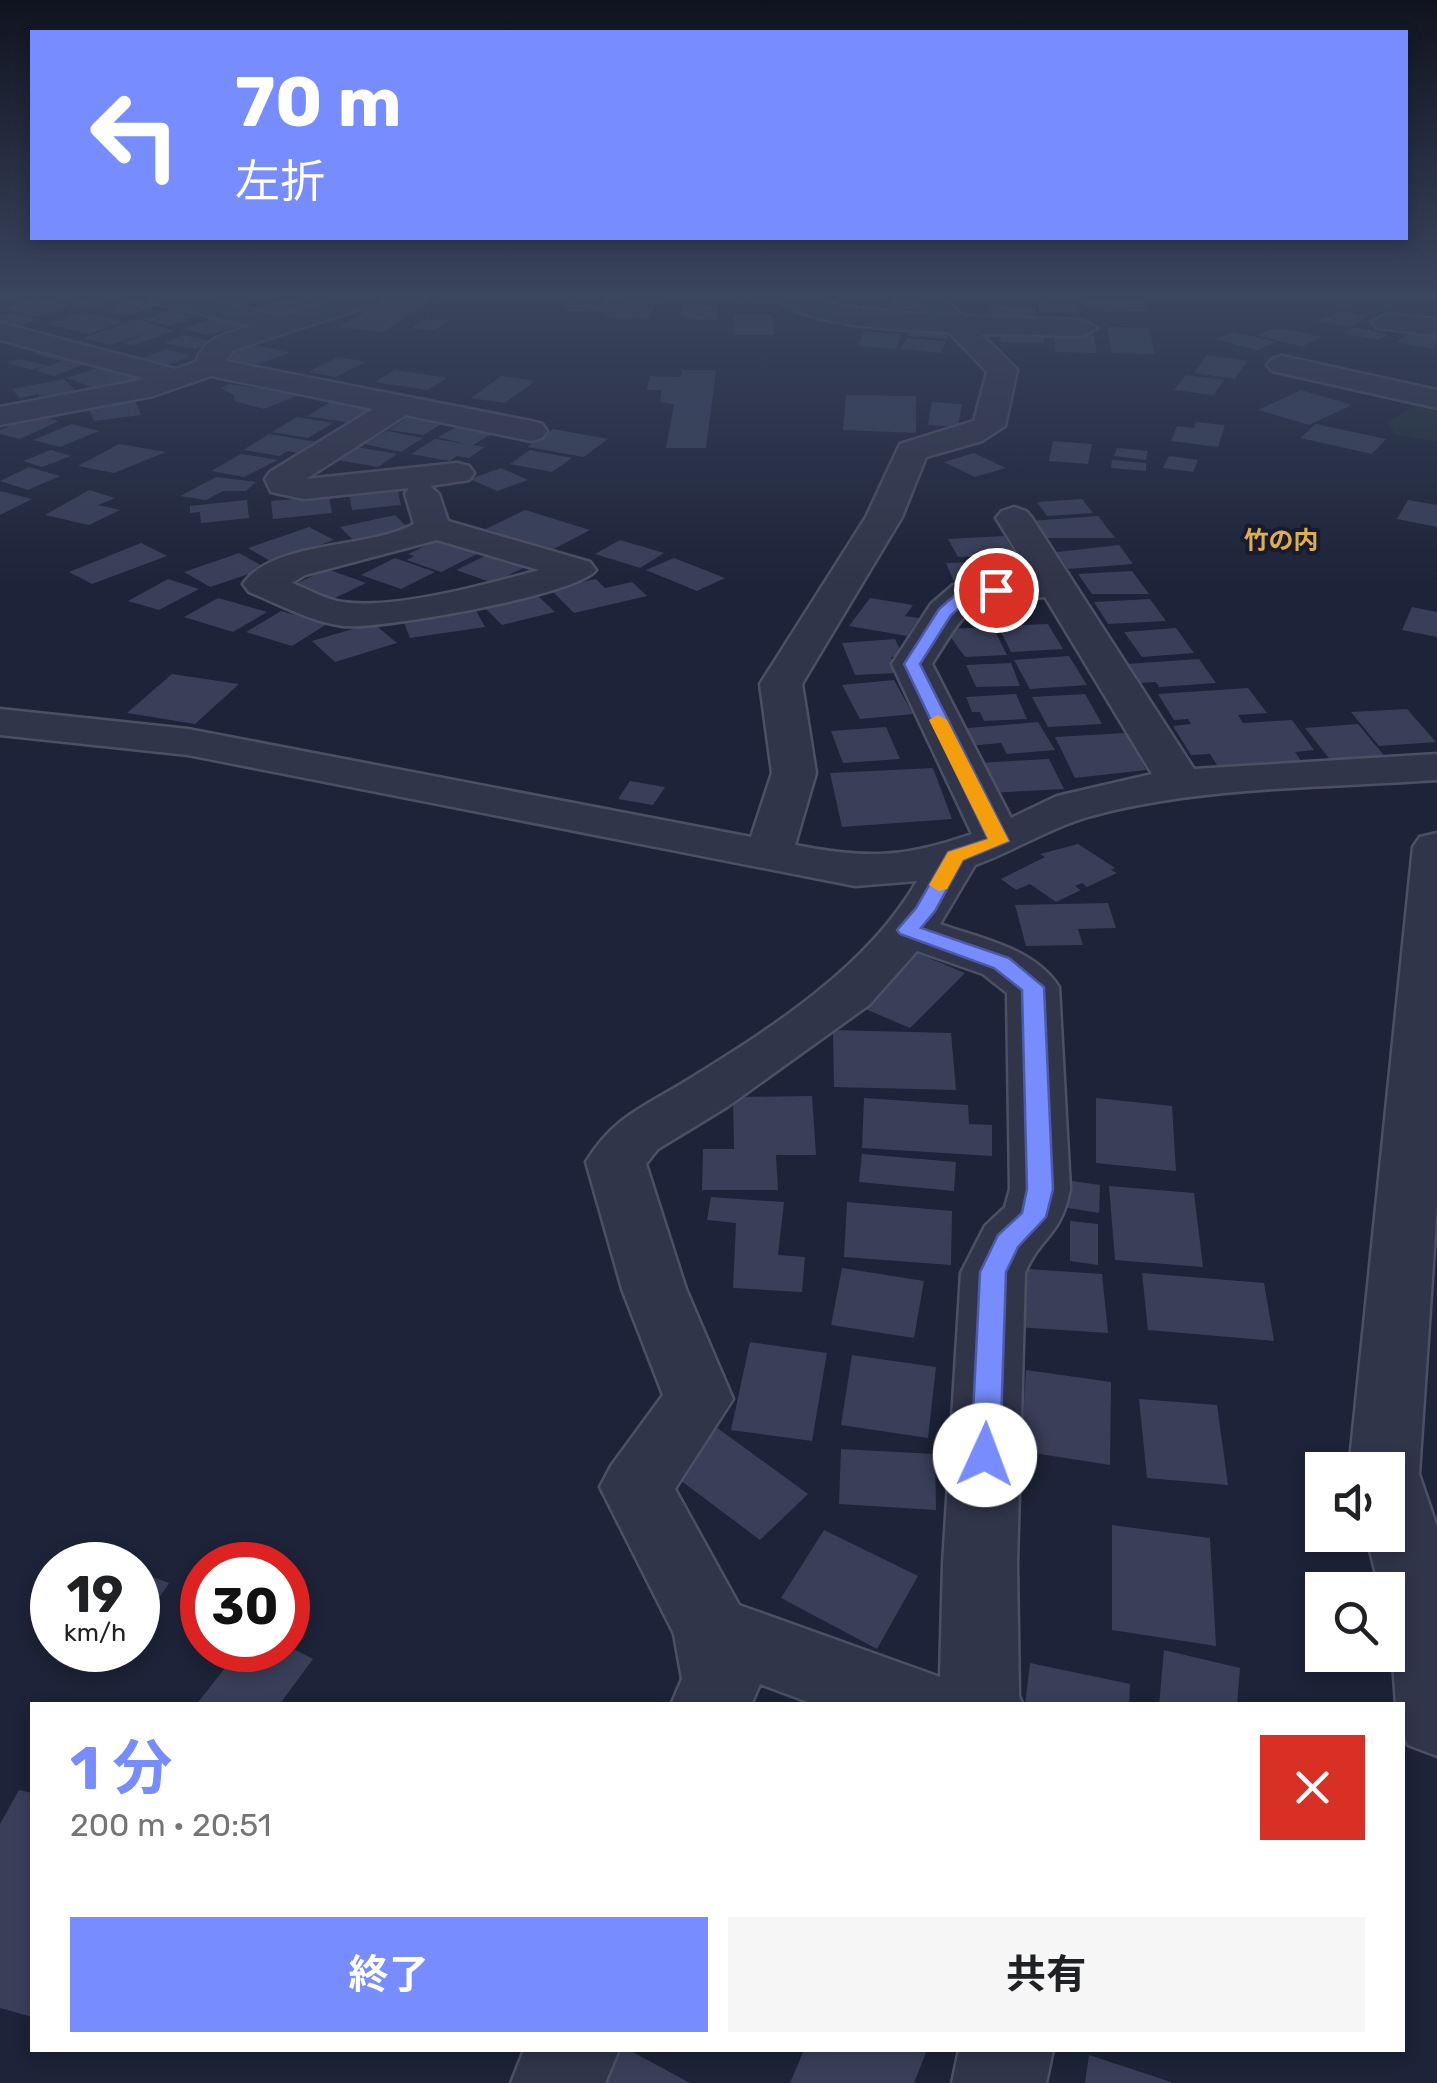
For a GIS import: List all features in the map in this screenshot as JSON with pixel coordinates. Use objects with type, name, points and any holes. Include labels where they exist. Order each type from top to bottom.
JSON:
[{"type":"street","points":[[0,416],[110,393]]},
{"type":"street","points":[[343,393],[531,430],[424,488],[420,498],[433,528]]},
{"type":"street","points":[[768,857],[794,773],[781,684],[884,517],[912,451],[974,436],[989,426],[997,393]]},
{"type":"street","points":[[401,405],[282,479],[284,484],[304,489],[457,473]]},
{"type":"street","points":[[1014,518],[1182,784]]},
{"type":"street","points":[[433,528],[577,570],[555,580],[486,594],[343,615],[262,584],[292,568],[419,536],[433,528]]},
{"type":"street","points":[[977,849],[912,664],[945,612],[966,594],[1056,585]]},
{"type":"street","points":[[0,722],[188,742],[854,871],[927,866],[977,849],[1073,806],[1162,784],[1436,768],[1437,778]]},
{"type":"street","points":[[1390,1452],[1414,1374],[1437,847]]},
{"type":"street","points":[[712,1702],[722,1679],[712,1630],[636,1487],[699,1400],[654,1289],[616,1162],[637,1135],[708,1094],[850,993],[977,849]]},
{"type":"street","points":[[907,930],[1001,963],[1033,987],[1040,1189],[1034,1217],[1007,1242],[993,1272],[980,1564],[982,1702]]},
{"type":"street","points":[[1405,1544],[1429,1628],[1437,1718]]},
{"type":"street","points":[[712,1630],[906,1702]]},
{"type":"street","points":[[558,2083],[571,2052]]},
{"type":"street","points":[[999,2083],[1006,2052]]},
{"type":"shaded area","points":[[1421,403],[1437,403],[1437,442],[1396,435],[1387,422]]},
{"type":"building","points":[[16,393],[71,393],[42,399],[38,394],[20,398]]},
{"type":"building","points":[[230,393],[297,396],[264,409],[234,401]]},
{"type":"building","points":[[478,393],[518,393],[505,403],[471,398]]},
{"type":"building","points":[[661,393],[713,393],[706,448],[666,448],[674,404],[660,402]]},
{"type":"building","points":[[1294,393],[1312,393],[1352,405],[1309,425],[1258,410]]},
{"type":"building","points":[[846,395],[916,396],[916,433],[843,430]]},
{"type":"building","points":[[135,400],[141,415],[94,421],[88,406]]},
{"type":"building","points":[[334,400],[374,406],[360,416],[369,417],[358,424],[307,416]]},
{"type":"building","points":[[932,402],[962,404],[958,427],[928,425]]},
{"type":"building","points":[[34,415],[59,421],[20,439],[0,434],[0,430]]},
{"type":"building","points":[[409,416],[444,422],[424,435],[389,430]]},
{"type":"building","points":[[297,417],[333,423],[308,438],[272,432]]},
{"type":"building","points":[[1196,422],[1225,425],[1218,447],[1171,441],[1177,426],[1194,428]]},
{"type":"building","points":[[72,424],[99,431],[60,447],[33,440]]},
{"type":"building","points":[[462,424],[497,431],[473,445],[485,447],[469,458],[457,456],[450,461],[411,454],[435,439],[466,444],[438,437]]},
{"type":"building","points":[[1316,424],[1386,439],[1372,454],[1300,438]]},
{"type":"building","points":[[553,429],[608,439],[584,457],[527,447]]},
{"type":"building","points":[[387,431],[423,438],[401,452],[364,444]]},
{"type":"building","points":[[269,434],[317,442],[299,453],[287,451],[280,456],[243,450]]},
{"type":"building","points":[[1053,441],[1092,444],[1088,464],[1049,461]]},
{"type":"building","points":[[119,444],[166,452],[114,473],[78,466]]},
{"type":"building","points":[[357,447],[397,454],[378,467],[337,460]]},
{"type":"building","points":[[1117,448],[1148,451],[1146,460],[1114,456]]},
{"type":"building","points":[[51,450],[71,456],[42,467],[23,461]]},
{"type":"building","points":[[530,450],[572,458],[552,472],[510,464]]},
{"type":"building","points":[[974,453],[1006,468],[975,477],[944,462]]},
{"type":"building","points":[[241,454],[278,460],[244,477],[211,471]]},
{"type":"building","points":[[1169,456],[1198,460],[1193,472],[1163,468]]},
{"type":"building","points":[[1112,460],[1146,463],[1146,471],[1111,468]]},
{"type":"building","points":[[29,467],[60,476],[28,490],[0,481]]},
{"type":"building","points":[[501,468],[528,480],[497,491],[470,479]]},
{"type":"building","points":[[216,477],[256,482],[246,491],[223,491],[206,500],[180,496]]},
{"type":"building","points":[[397,488],[401,505],[352,510],[349,493]]},
{"type":"building","points":[[89,490],[115,498],[98,505],[120,510],[89,525],[45,515]]},
{"type":"building","points":[[0,491],[32,499],[0,515]]},
{"type":"building","points":[[329,496],[332,513],[273,519],[271,501]]},
{"type":"building","points":[[1082,499],[1093,513],[1047,516],[1037,502]]},
{"type":"building","points":[[247,500],[249,518],[201,523],[200,512],[190,513],[190,506]]},
{"type":"building","points":[[1408,500],[1437,505],[1437,527],[1397,519]]},
{"type":"building","points":[[525,510],[590,530],[550,551],[486,529]]},
{"type":"building","points":[[395,515],[412,532],[354,541],[340,527]]},
{"type":"building","points":[[1098,516],[1115,538],[1042,538],[1030,521]]},
{"type":"building","points":[[309,527],[334,540],[272,562],[248,548]]},
{"type":"building","points":[[1004,536],[1015,554],[958,557],[948,539]]},
{"type":"building","points":[[438,540],[477,554],[441,572],[407,560],[414,556],[408,554]]},
{"type":"building","points":[[620,540],[664,553],[640,568],[595,554]]},
{"type":"building","points":[[141,543],[167,556],[92,584],[69,572]]},
{"type":"building","points":[[1119,545],[1133,564],[1068,569],[1057,552]]},
{"type":"building","points":[[493,552],[529,565],[493,583],[456,570]]},
{"type":"building","points":[[239,553],[266,568],[210,587],[184,572]]},
{"type":"building","points":[[395,558],[435,572],[401,589],[361,575]]},
{"type":"building","points":[[674,558],[725,578],[697,591],[646,570]]},
{"type":"building","points":[[1013,561],[1022,580],[954,582],[946,563]]},
{"type":"building","points":[[327,569],[366,583],[329,601],[291,586]]},
{"type":"building","points":[[1132,571],[1149,594],[1092,594],[1078,574]]},
{"type":"building","points":[[168,579],[199,589],[159,610],[128,601]]},
{"type":"building","points":[[596,579],[605,588],[632,582],[647,596],[574,613],[550,589]]},
{"type":"building","points":[[535,593],[555,612],[502,625],[482,605]]},
{"type":"building","points":[[1015,596],[1028,619],[981,622],[968,599]]},
{"type":"building","points":[[218,598],[267,612],[233,632],[184,617]]},
{"type":"building","points":[[870,598],[913,605],[905,616],[919,618],[907,636],[849,626]]},
{"type":"building","points":[[1150,599],[1166,621],[1108,624],[1094,602]]},
{"type":"building","points":[[473,605],[485,627],[410,638],[401,615]]},
{"type":"building","points":[[1412,607],[1437,612],[1437,637],[1402,630]]},
{"type":"building","points":[[281,611],[327,624],[292,646],[246,632]]},
{"type":"building","points":[[373,623],[397,643],[335,662],[312,641]]},
{"type":"building","points":[[1048,624],[1063,649],[1011,652],[998,626]]},
{"type":"building","points":[[993,627],[1007,655],[965,657],[945,629]]},
{"type":"building","points":[[1176,628],[1194,653],[1142,657],[1124,632]]},
{"type":"building","points":[[895,639],[903,656],[891,657],[898,673],[855,675],[842,643]]},
{"type":"building","points":[[1069,656],[1087,685],[1030,689],[1014,660]]},
{"type":"building","points":[[1199,659],[1216,683],[1159,687],[1156,682],[1140,683],[1127,664]]},
{"type":"building","points":[[1011,663],[1020,686],[976,687],[966,665]]},
{"type":"building","points":[[172,674],[239,684],[195,724],[127,713]]},
{"type":"building","points":[[894,680],[913,714],[860,719],[842,685]]},
{"type":"building","points":[[1248,688],[1267,713],[1238,715],[1243,723],[1292,720],[1314,750],[1295,752],[1304,765],[1220,770],[1210,754],[1191,755],[1173,726],[1191,724],[1188,719],[1174,720],[1158,694]]},
{"type":"building","points":[[1016,694],[1027,719],[984,721],[980,712],[972,712],[966,697]]},
{"type":"building","points":[[1085,694],[1102,724],[1048,727],[1032,697]]},
{"type":"building","points":[[1407,709],[1436,742],[1379,746],[1351,712]]},
{"type":"building","points":[[1038,722],[1055,750],[1007,754],[1001,743],[967,746],[958,729]]},
{"type":"building","points":[[1358,724],[1386,758],[1332,762],[1305,728]]},
{"type":"building","points":[[886,727],[900,759],[843,763],[831,731]]},
{"type":"building","points":[[1126,733],[1146,770],[1075,778],[1055,737]]},
{"type":"building","points":[[1049,759],[1064,789],[989,793],[977,763]]},
{"type":"building","points":[[933,768],[952,819],[842,827],[830,773]]},
{"type":"building","points":[[630,781],[665,787],[653,805],[618,799]]},
{"type":"building","points":[[1078,844],[1117,873],[1087,887],[1082,883],[1075,886],[1081,890],[1056,902],[1030,884],[1016,890],[1001,879],[1045,857],[1040,854]]},
{"type":"building","points":[[1108,903],[1116,928],[1078,929],[1083,945],[1026,946],[1015,905]]},
{"type":"building","points":[[912,951],[965,973],[910,1028],[856,1005]]},
{"type":"building","points":[[833,1030],[951,1033],[956,1090],[834,1087]]},
{"type":"building","points":[[812,1096],[816,1155],[776,1155],[778,1190],[702,1190],[703,1149],[734,1149],[733,1097]]},
{"type":"building","points":[[864,1098],[968,1105],[969,1124],[992,1125],[992,1156],[862,1148]]},
{"type":"building","points":[[1096,1098],[1172,1106],[1176,1171],[1096,1163]]},
{"type":"building","points":[[862,1154],[956,1162],[954,1191],[859,1182]]},
{"type":"building","points":[[1065,1180],[1100,1185],[1099,1213],[1062,1207]]},
{"type":"building","points":[[1109,1186],[1194,1193],[1203,1267],[1115,1260]]},
{"type":"building","points":[[711,1197],[784,1202],[778,1255],[805,1257],[802,1292],[733,1288],[736,1223],[707,1220]]},
{"type":"building","points":[[847,1202],[952,1211],[951,1265],[844,1257]]},
{"type":"building","points":[[1070,1221],[1098,1224],[1098,1265],[1070,1261]]},
{"type":"building","points":[[842,1268],[924,1281],[914,1338],[831,1325]]},
{"type":"building","points":[[1013,1268],[1102,1274],[1108,1333],[1016,1327]]},
{"type":"building","points":[[1142,1273],[1264,1283],[1274,1341],[1148,1330]]},
{"type":"building","points":[[750,1342],[827,1353],[812,1441],[731,1430]]},
{"type":"building","points":[[852,1355],[936,1367],[928,1438],[841,1425]]},
{"type":"building","points":[[1026,1370],[1111,1382],[1110,1465],[1021,1451]]},
{"type":"building","points":[[1139,1399],[1217,1405],[1228,1485],[1147,1478]]},
{"type":"building","points":[[716,1427],[808,1494],[760,1540],[668,1471]]},
{"type":"building","points":[[841,1449],[935,1454],[936,1510],[839,1504]]},
{"type":"building","points":[[1112,1525],[1210,1538],[1216,1646],[1112,1630]]},
{"type":"building","points":[[824,1530],[918,1576],[877,1649],[781,1598]]},
{"type":"building","points":[[160,1580],[169,1583],[160,1596]]},
{"type":"building","points":[[1164,1650],[1240,1668],[1237,1702],[1159,1702]]},
{"type":"building","points":[[1030,1663],[1130,1684],[1129,1702],[1025,1702]]},
{"type":"building","points":[[222,1672],[303,1672],[281,1702],[198,1702]]},
{"type":"building","points":[[19,1790],[30,1793],[30,2016],[0,2008],[0,1824]]},
{"type":"building","points":[[619,2052],[633,2052],[690,2083],[603,2083]]},
{"type":"building","points":[[803,2052],[926,2052],[914,2083],[790,2083]]},
{"type":"building","points":[[1089,2055],[1171,2082],[1171,2083],[1085,2083]]},
{"type":"slow traffic","points":[[938,720],[999,841],[956,856],[939,885]]},
{"type":"district","name":"竹の内","points":[[1281,540]]},
{"type":"route","points":[[985,1455],[993,1272],[1007,1242],[1034,1217],[1040,1189],[1033,987],[1001,963],[907,930],[925,911],[956,856],[999,841],[912,664],[945,612],[966,594],[996,590]]}]
